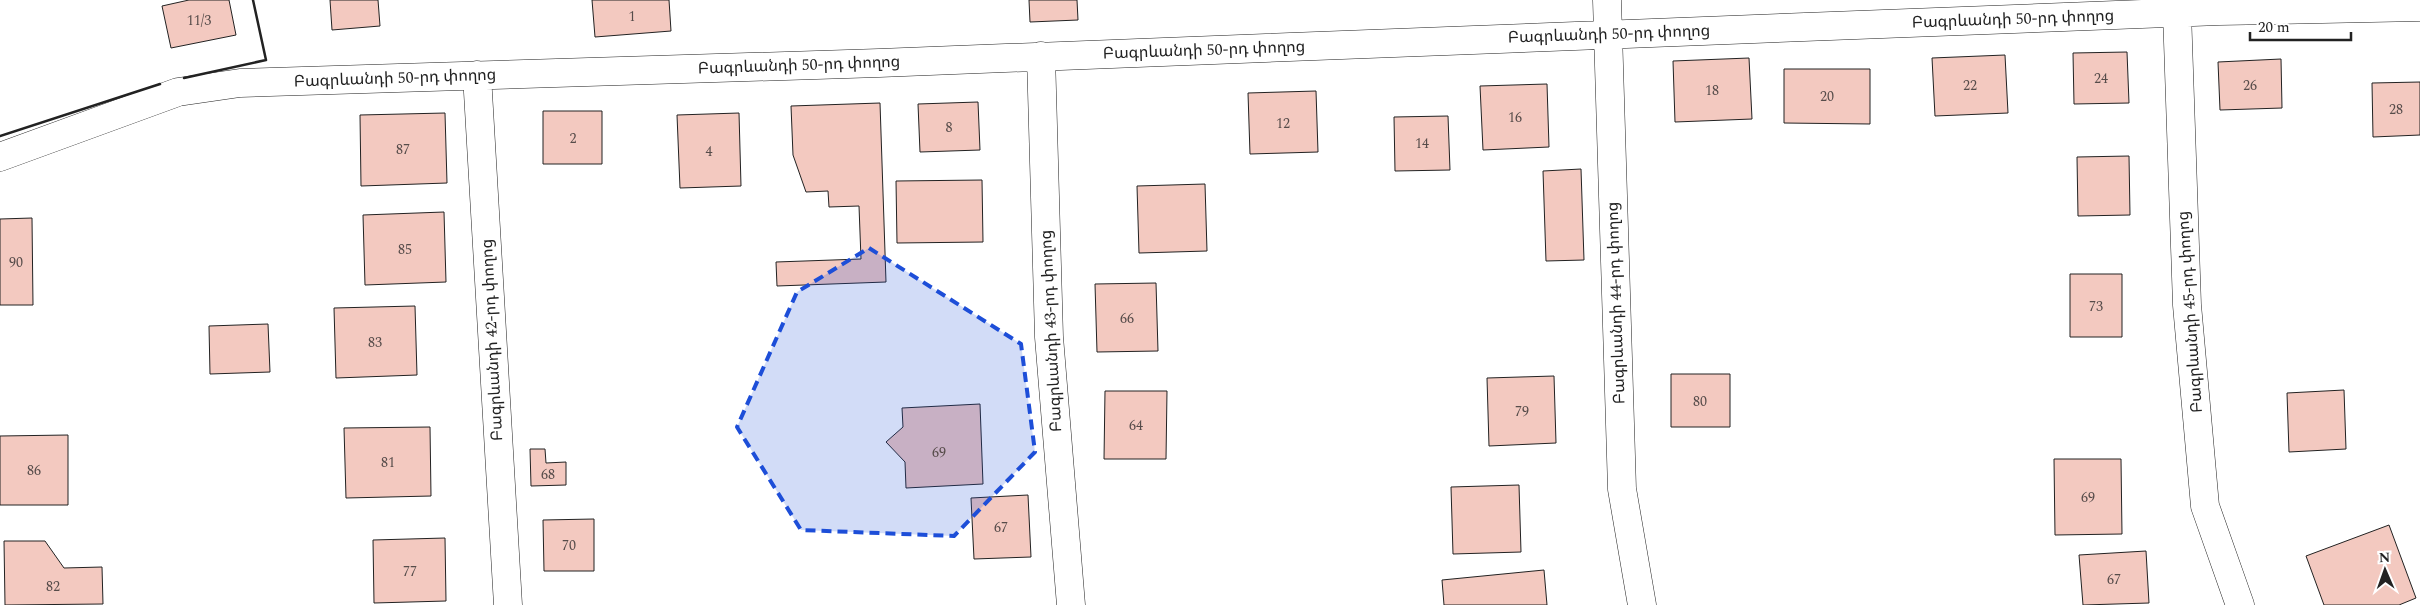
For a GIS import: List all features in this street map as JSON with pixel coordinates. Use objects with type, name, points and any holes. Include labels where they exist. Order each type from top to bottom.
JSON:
[{"type":"street","name":"Բագրևանդի 44-րդ փողոց","points":[[1608,0],[1622,489],[1642,605]]},
{"type":"street","name":"Բագրևանդի 50-րդ փողոց","points":[[0,157],[178,92],[240,83],[1041,56],[2176,12],[2219,5],[2420,7]]},
{"type":"street","name":"Բագրևանդի 45-րդ փողոց","points":[[2176,12],[2187,305],[2205,506],[2240,605]]},
{"type":"street","name":"Բագրևանդի 43-րդ փողոց","points":[[1041,56],[1049,337],[1071,605]]},
{"type":"street","name":"Բագրևանդի 42-րդ փողոց","points":[[476,75],[508,605]]},
{"type":"highlighted area","points":[[869,248],[1021,344],[1035,452],[954,536],[801,530],[737,427],[797,292]]},
{"type":"building","points":[[189,0],[229,0],[236,35],[171,48],[162,6]]},
{"type":"building","points":[[330,0],[378,0],[380,26],[332,30]]},
{"type":"building","points":[[592,0],[669,0],[671,31],[595,37]]},
{"type":"building","points":[[1029,0],[1077,0],[1078,20],[1030,22]]},
{"type":"building","points":[[2127,52],[2129,103],[2074,104],[2073,53]]},
{"type":"building","points":[[2005,55],[2008,113],[1935,116],[1932,58]]},
{"type":"building","points":[[1749,58],[1752,119],[1675,122],[1673,61]]},
{"type":"building","points":[[2281,59],[2282,108],[2220,110],[2218,62]]},
{"type":"building","points":[[1784,69],[1870,69],[1870,124],[1784,123]]},
{"type":"building","points":[[2420,82],[2420,135],[2373,137],[2372,83]]},
{"type":"building","points":[[1547,84],[1549,147],[1483,150],[1480,86]]},
{"type":"building","points":[[1316,91],[1318,152],[1250,154],[1248,93]]},
{"type":"building","points":[[978,102],[980,150],[920,152],[918,104]]},
{"type":"building","points":[[880,103],[886,282],[777,286],[776,262],[861,259],[859,206],[829,207],[828,191],[806,192],[793,155],[791,106]]},
{"type":"building","points":[[543,111],[602,111],[602,164],[543,164]]},
{"type":"building","points":[[445,113],[447,183],[361,186],[360,115]]},
{"type":"building","points":[[739,113],[741,186],[680,188],[677,115]]},
{"type":"building","points":[[1448,116],[1450,170],[1395,171],[1394,117]]},
{"type":"building","points":[[2129,156],[2130,215],[2078,216],[2077,157]]},
{"type":"building","points":[[1581,169],[1584,260],[1546,261],[1543,171]]},
{"type":"building","points":[[982,180],[983,242],[897,243],[896,181]]},
{"type":"building","points":[[1205,184],[1207,251],[1139,253],[1137,186]]},
{"type":"building","points":[[444,212],[446,282],[365,285],[363,215]]},
{"type":"building","points":[[32,218],[33,305],[0,305],[0,219]]},
{"type":"building","points":[[2070,274],[2122,274],[2122,337],[2070,337]]},
{"type":"building","points":[[1156,283],[1158,351],[1097,352],[1095,284]]},
{"type":"building","points":[[415,306],[417,375],[336,378],[334,308]]},
{"type":"building","points":[[268,324],[270,372],[210,374],[209,326]]},
{"type":"building","points":[[1671,374],[1730,374],[1730,427],[1671,427]]},
{"type":"building","points":[[1554,376],[1556,443],[1489,446],[1487,378]]},
{"type":"building","points":[[2344,390],[2346,449],[2289,452],[2287,393]]},
{"type":"building","points":[[1105,391],[1167,391],[1166,459],[1104,459]]},
{"type":"building","points":[[980,404],[983,484],[906,488],[905,462],[886,442],[903,427],[902,408]]},
{"type":"building","points":[[430,427],[431,496],[346,498],[344,428]]},
{"type":"building","points":[[68,435],[68,505],[0,505],[0,436]]},
{"type":"building","points":[[530,449],[545,449],[546,463],[566,462],[566,485],[531,486]]},
{"type":"building","points":[[2054,459],[2121,459],[2122,534],[2055,535]]},
{"type":"building","points":[[1519,485],[1521,552],[1453,554],[1451,487]]},
{"type":"building","points":[[1028,495],[1031,557],[974,559],[971,498]]},
{"type":"building","points":[[594,519],[594,571],[544,571],[543,520]]},
{"type":"building","points":[[2389,525],[2416,598],[2399,605],[2324,605],[2306,556]]},
{"type":"building","points":[[445,538],[446,601],[374,603],[373,540]]},
{"type":"building","points":[[4,541],[45,541],[64,568],[102,567],[103,604],[5,605]]},
{"type":"building","points":[[2146,551],[2149,603],[2083,605],[2079,555]]},
{"type":"building","points":[[1544,570],[1547,605],[1444,605],[1442,580]]},
{"type":"wall","points":[[184,78],[266,60],[253,0]]},
{"type":"wall","points":[[0,136],[160,84]]}]
